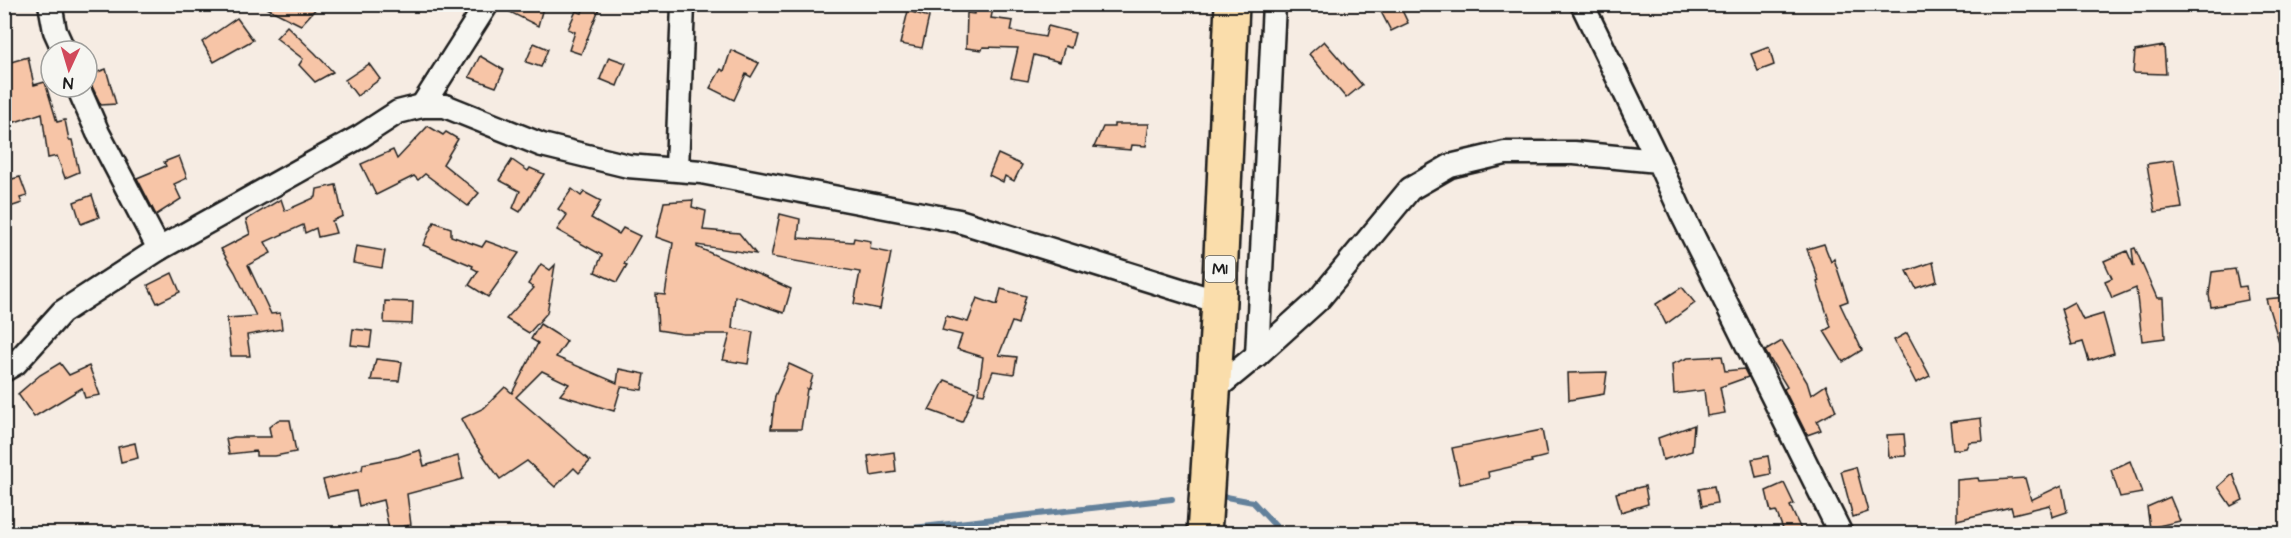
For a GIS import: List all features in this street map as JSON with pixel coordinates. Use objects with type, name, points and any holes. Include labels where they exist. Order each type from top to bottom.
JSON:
[{"type":"highway","name":"M1","points":[[1204,534],[1219,302],[1232,4]]},
{"type":"street","points":[[50,4],[59,39]]},
{"type":"street","points":[[422,106],[487,4]]},
{"type":"street","points":[[677,169],[683,4]]},
{"type":"street","points":[[1257,355],[1274,4]]},
{"type":"street","points":[[1582,4],[1682,214],[1841,534]]},
{"type":"street","points":[[83,99],[98,133],[159,249]]},
{"type":"street","points":[[4,370],[16,363],[62,312],[159,249],[361,136],[398,112],[422,106],[445,106],[542,145],[618,164],[701,171],[959,221],[1219,302]]},
{"type":"street","points":[[1213,392],[1319,299],[1410,189],[1450,166],[1505,153],[1574,153],[1658,161]]},
{"type":"building","points":[[259,4],[320,4],[301,25]]},
{"type":"building","points":[[500,4],[544,4],[538,26],[500,7]]},
{"type":"building","points":[[585,4],[601,4],[581,54],[569,50],[575,32],[568,29],[576,11],[582,13]]},
{"type":"building","points":[[977,4],[994,4],[991,18],[1013,21],[1011,31],[1045,37],[1048,26],[1075,33],[1071,48],[1065,46],[1060,62],[1034,55],[1028,81],[1011,78],[1018,48],[983,47],[982,50],[966,48],[967,13],[974,14]]},
{"type":"building","points":[[1377,4],[1399,4],[1408,23],[1391,31]]},
{"type":"building","points":[[908,11],[929,17],[922,48],[900,44]]},
{"type":"building","points":[[237,18],[253,40],[214,62],[202,42]]},
{"type":"building","points":[[287,26],[333,72],[315,82],[299,65],[303,59],[276,38]]},
{"type":"building","points":[[1324,41],[1362,85],[1346,98],[1309,54]]},
{"type":"building","points":[[534,43],[548,49],[541,67],[526,62]]},
{"type":"building","points":[[2164,46],[2166,74],[2133,73],[2135,51]]},
{"type":"building","points":[[1769,47],[1774,65],[1758,71],[1751,54]]},
{"type":"building","points":[[731,50],[759,63],[751,77],[746,74],[734,100],[710,88],[721,69],[724,71]]},
{"type":"building","points":[[480,56],[504,70],[496,87],[469,77]]},
{"type":"building","points":[[28,57],[34,85],[39,84],[39,99],[50,99],[57,122],[65,120],[79,172],[65,178],[57,156],[48,158],[42,113],[12,123],[4,96],[4,64]]},
{"type":"building","points":[[609,57],[626,63],[617,86],[600,79]]},
{"type":"building","points":[[369,64],[380,79],[357,96],[345,80]]},
{"type":"building","points":[[106,69],[116,104],[101,105],[98,99],[99,72]]},
{"type":"building","points":[[1114,124],[1149,124],[1146,146],[1132,145],[1131,150],[1094,147],[1103,127],[1114,127]]},
{"type":"building","points":[[428,126],[443,135],[446,132],[458,139],[443,164],[479,193],[468,206],[425,174],[418,180],[414,176],[376,195],[361,164],[393,150],[397,159]]},
{"type":"building","points":[[998,154],[1022,165],[1014,181],[1005,176],[1003,182],[989,175]]},
{"type":"building","points":[[179,156],[187,178],[174,184],[181,199],[156,215],[137,178],[166,166],[164,162]]},
{"type":"building","points":[[512,160],[528,171],[530,168],[544,174],[520,212],[513,208],[520,191],[499,180]]},
{"type":"building","points":[[2174,160],[2182,208],[2155,212],[2147,164]]},
{"type":"building","points":[[4,161],[12,179],[20,177],[27,196],[20,198],[22,203],[4,209]]},
{"type":"building","points":[[336,185],[343,216],[332,221],[336,233],[318,237],[316,228],[305,233],[303,225],[265,242],[271,253],[248,265],[271,314],[280,313],[282,329],[247,335],[250,356],[231,356],[227,318],[256,316],[221,249],[250,234],[246,220],[281,199],[285,211],[316,197],[317,189]]},
{"type":"building","points":[[572,189],[581,196],[584,192],[601,201],[591,218],[619,234],[623,228],[640,236],[617,282],[595,272],[602,255],[557,230],[567,215],[558,209]]},
{"type":"building","points":[[92,195],[99,217],[81,224],[74,202]]},
{"type":"building","points":[[693,200],[692,207],[706,211],[703,230],[739,233],[756,254],[697,245],[697,247],[791,289],[784,313],[735,296],[732,328],[753,332],[748,364],[723,360],[730,334],[683,334],[658,330],[656,294],[665,295],[673,243],[656,237],[664,202]]},
{"type":"building","points":[[780,214],[800,219],[798,238],[853,242],[854,238],[871,241],[870,249],[891,253],[880,309],[854,304],[860,272],[771,257]]},
{"type":"building","points":[[434,222],[451,228],[451,236],[482,247],[486,241],[519,253],[488,297],[469,285],[478,271],[472,268],[473,266],[423,245]]},
{"type":"building","points":[[1824,244],[1831,262],[1834,259],[1848,301],[1840,304],[1862,350],[1843,362],[1824,331],[1831,327],[1817,282],[1819,281],[1807,249]]},
{"type":"building","points":[[356,246],[385,251],[382,268],[353,263]]},
{"type":"building","points":[[2135,248],[2157,298],[2163,298],[2165,338],[2142,341],[2136,288],[2112,298],[2105,281],[2112,278],[2104,261],[2127,251],[2134,267],[2132,249]]},
{"type":"building","points":[[1933,262],[1937,281],[1916,288],[1907,271]]},
{"type":"building","points":[[541,264],[550,270],[555,265],[547,313],[529,333],[506,319],[534,288],[528,284]]},
{"type":"building","points":[[2235,269],[2239,287],[2246,286],[2248,300],[2211,307],[2209,295],[2212,272]]},
{"type":"building","points":[[172,273],[180,292],[157,303],[148,285]]},
{"type":"building","points":[[1682,287],[1695,303],[1666,324],[1656,304]]},
{"type":"building","points":[[1001,289],[1026,296],[1018,324],[1012,322],[999,355],[1017,357],[1014,374],[993,371],[984,394],[978,393],[983,357],[957,349],[962,335],[942,330],[946,316],[968,322],[977,298],[997,305]]},
{"type":"building","points":[[2286,297],[2286,355],[2283,355],[2266,299]]},
{"type":"building","points":[[385,301],[413,302],[412,324],[384,323]]},
{"type":"building","points":[[2074,302],[2083,320],[2103,314],[2114,353],[2089,361],[2083,342],[2072,345],[2061,309]]},
{"type":"building","points":[[540,324],[567,341],[556,357],[617,383],[619,369],[645,374],[642,390],[621,387],[614,411],[560,395],[569,384],[542,371],[516,397],[590,461],[579,473],[574,468],[555,487],[527,461],[500,479],[473,441],[461,419],[484,408],[505,387],[512,393],[538,343],[531,339]]},
{"type":"building","points":[[353,329],[372,331],[370,347],[351,345]]},
{"type":"building","points":[[1907,333],[1930,376],[1916,383],[1894,340]]},
{"type":"building","points":[[1782,341],[1807,382],[1811,395],[1826,385],[1836,411],[1817,421],[1821,430],[1807,435],[1784,389],[1787,387],[1765,351]]},
{"type":"building","points":[[1722,356],[1725,371],[1744,369],[1748,377],[1720,387],[1725,413],[1707,416],[1704,390],[1674,394],[1672,364],[1688,358]]},
{"type":"building","points":[[376,359],[402,362],[399,381],[371,380]]},
{"type":"building","points":[[60,363],[69,375],[89,366],[100,395],[85,398],[82,388],[34,417],[18,394],[40,375]]},
{"type":"building","points":[[789,364],[813,375],[809,389],[807,389],[801,429],[771,429],[775,396]]},
{"type":"building","points":[[1607,372],[1604,394],[1569,400],[1568,373]]},
{"type":"building","points":[[945,380],[975,392],[962,422],[929,410]]},
{"type":"building","points":[[1981,418],[1983,441],[1969,442],[1966,448],[1953,450],[1950,422]]},
{"type":"building","points":[[278,420],[290,420],[296,452],[275,456],[256,456],[256,451],[229,454],[226,439],[271,437],[269,427]]},
{"type":"building","points":[[1694,425],[1692,451],[1663,460],[1658,438]]},
{"type":"building","points":[[1542,430],[1547,456],[1531,460],[1532,462],[1488,472],[1489,478],[1460,484],[1452,448]]},
{"type":"building","points":[[1904,434],[1906,456],[1889,457],[1887,435]]},
{"type":"building","points":[[135,443],[138,458],[121,462],[118,447]]},
{"type":"building","points":[[420,450],[424,466],[458,456],[463,479],[407,494],[411,525],[389,529],[383,500],[359,506],[356,491],[328,497],[323,480],[362,470],[363,464]]},
{"type":"building","points":[[894,452],[896,472],[871,476],[868,456]]},
{"type":"building","points":[[1768,456],[1771,474],[1756,477],[1752,459]]},
{"type":"building","points":[[2130,461],[2142,493],[2120,497],[2111,470]]},
{"type":"building","points":[[1856,467],[1868,512],[1853,517],[1841,471]]},
{"type":"building","points":[[2233,474],[2243,500],[2231,506],[2218,487]]},
{"type":"building","points":[[1978,478],[1979,481],[2025,478],[2031,500],[2062,485],[2067,512],[2052,517],[2050,505],[2013,514],[2011,507],[1957,520],[1957,480]]},
{"type":"building","points":[[1784,483],[1794,504],[1790,506],[1803,534],[1785,534],[1776,511],[1771,512],[1766,491]]},
{"type":"building","points":[[1645,486],[1648,504],[1621,512],[1616,493]]},
{"type":"building","points":[[1714,486],[1717,503],[1702,506],[1699,489]]},
{"type":"building","points":[[2170,497],[2180,521],[2150,528],[2147,507]]},
{"type":"waterway","points":[[1221,496],[1253,502],[1283,534]]},
{"type":"waterway","points":[[860,534],[1172,499]]}]
